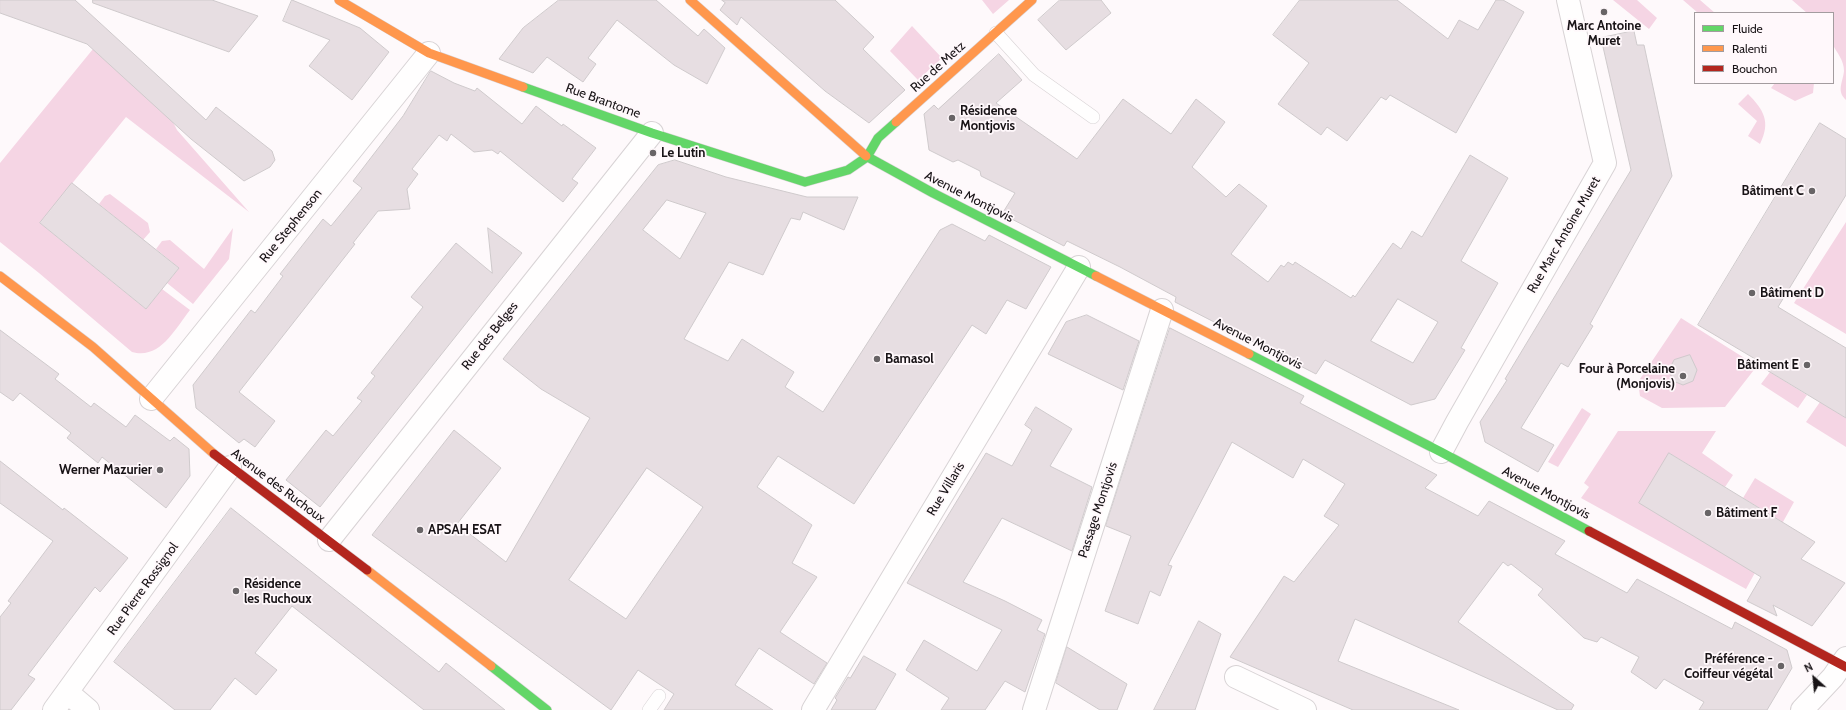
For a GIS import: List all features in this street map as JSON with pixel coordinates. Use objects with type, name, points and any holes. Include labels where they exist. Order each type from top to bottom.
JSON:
[{"type":"street","name":"Rue Brantome","points":[[338,0],[429,53],[652,133],[805,182],[848,170],[867,157]]},
{"type":"street","name":"Avenue Montjovis","points":[[690,0],[867,157],[940,198],[1442,452],[1844,663]]},
{"type":"street","name":"Rue de Metz","points":[[867,157],[878,138],[1032,0]]},
{"type":"street","name":"Rue Marc Antoine Muret","points":[[1442,452],[1457,422],[1605,163],[1568,0]]},
{"type":"street","name":"Rue Stephenson","points":[[151,399],[429,53]]},
{"type":"street","name":"Rue des Belges","points":[[329,540],[652,133]]},
{"type":"street","name":"Rue Villaris","points":[[814,710],[1079,268]]},
{"type":"street","name":"Avenue des Ruchoux","points":[[0,276],[93,347],[182,427],[230,467],[329,540],[547,710]]},
{"type":"street","name":"Passage Montjovis","points":[[1034,710],[1162,310]]},
{"type":"street","name":"Rue Pierre Rossignol","points":[[54,710],[68,693],[230,467]]},
{"type":"street","points":[[1802,710],[1844,663]]},
{"type":"street","points":[[1236,677],[1305,710]]},
{"type":"street","points":[[68,693],[88,710]]},
{"type":"lane","points":[[996,33],[1034,75],[1093,117]]},
{"type":"lane","points":[[649,710],[659,696]]},
{"type":"shaded area","points":[[982,0],[1009,0],[993,14]]},
{"type":"shaded area","points":[[1613,0],[1637,0],[1657,18],[1649,29]]},
{"type":"shaded area","points":[[1683,0],[1700,0],[1714,12],[1697,12]]},
{"type":"shaded area","points":[[1792,0],[1846,0],[1846,100],[1841,93],[1844,71],[1843,63],[1834,47],[1834,12],[1806,12]]},
{"type":"shaded area","points":[[912,26],[942,58],[918,80],[890,51]]},
{"type":"shaded area","points":[[93,49],[173,122],[177,130],[249,212],[126,117],[40,223],[146,309],[162,289],[190,310],[166,341],[151,351],[142,353],[132,352],[0,242],[0,163]]},
{"type":"shaded area","points":[[1774,84],[1814,84],[1813,93],[1795,101],[1771,88]]},
{"type":"shaded area","points":[[1748,94],[1758,105],[1764,117],[1765,129],[1760,144],[1748,136],[1757,121],[1738,104]]},
{"type":"shaded area","points":[[110,194],[148,223],[150,232],[143,240],[99,204],[105,196]]},
{"type":"shaded area","points":[[1846,222],[1846,334],[1794,303]]},
{"type":"shaded area","points":[[233,228],[229,259],[193,304],[167,283],[179,268],[156,249],[162,241],[170,240],[204,269]]},
{"type":"shaded area","points":[[1681,318],[1757,366],[1725,407],[1662,408],[1640,396],[1638,382]]},
{"type":"shaded area","points":[[1770,372],[1807,395],[1798,408],[1761,384]]},
{"type":"shaded area","points":[[1820,402],[1846,418],[1846,447],[1806,422]]},
{"type":"shaded area","points":[[1582,408],[1591,414],[1558,467],[1548,462]]},
{"type":"shaded area","points":[[1618,431],[1716,431],[1702,453],[1733,475],[1725,487],[1669,453],[1750,570],[1781,521],[1743,498],[1755,478],[1794,502],[1746,589],[1581,498],[1589,487],[1584,483]]},
{"type":"building","points":[[0,0],[75,0],[206,120],[216,107],[272,151],[275,160],[270,167],[244,181],[191,139],[87,44],[0,13]]},
{"type":"building","points":[[93,0],[212,0],[258,16],[229,52],[93,3]]},
{"type":"building","points":[[292,0],[360,28],[389,52],[352,100],[309,66],[330,40],[283,21]]},
{"type":"building","points":[[559,0],[656,0],[698,36],[704,29],[725,48],[707,84],[674,65],[617,20],[588,58],[596,64],[583,82],[547,57],[533,73],[499,59],[523,28]]},
{"type":"building","points":[[722,0],[835,0],[874,37],[863,49],[905,90],[869,123],[825,91],[741,17],[737,25],[720,10],[725,3]]},
{"type":"building","points":[[1060,0],[1101,0],[1111,13],[1066,50],[1038,20]]},
{"type":"building","points":[[1300,0],[1397,0],[1448,39],[1459,20],[1478,30],[1496,0],[1503,0],[1524,12],[1456,133],[1390,95],[1386,100],[1381,97],[1347,141],[1327,127],[1321,135],[1278,104],[1309,63],[1273,35]]},
{"type":"building","points":[[1634,31],[1637,45],[1644,45],[1672,176],[1590,324],[1593,326],[1568,367],[1561,363],[1521,428],[1554,445],[1538,472],[1485,442],[1480,422],[1507,380],[1505,379],[1631,170],[1601,38]]},
{"type":"building","points":[[999,54],[1022,80],[996,103],[1077,159],[1123,99],[1171,134],[1196,99],[1225,122],[1192,167],[1226,197],[1239,184],[1267,206],[1231,254],[1268,282],[1281,265],[1284,267],[1288,262],[1293,265],[1295,262],[1351,298],[1353,295],[1355,297],[1393,243],[1401,249],[1412,231],[1422,237],[1470,155],[1508,178],[1461,261],[1498,283],[1461,348],[1465,350],[1435,399],[1411,405],[1325,360],[1316,374],[1175,302],[1176,297],[1120,267],[1067,241],[1064,246],[1002,214],[1015,193],[981,176],[980,171],[958,160],[953,162],[929,150],[924,114],[934,105],[938,109]],"holes":[[[1398,299],[1438,322],[1413,363],[1371,341]]]},
{"type":"building","points":[[431,71],[454,83],[475,91],[477,88],[522,124],[536,106],[562,126],[563,124],[596,148],[572,179],[578,183],[563,202],[500,151],[498,154],[492,150],[474,152],[451,134],[447,141],[439,135],[412,169],[418,174],[407,189],[410,209],[378,211],[353,243],[355,244],[239,392],[275,421],[255,447],[244,439],[239,443],[196,408],[193,385],[251,310],[255,313],[283,276],[280,274],[323,219],[331,226],[362,188],[353,181],[403,116]]},
{"type":"building","points":[[1820,123],[1846,139],[1846,195],[1778,307],[1846,348],[1846,418],[1765,369],[1767,366],[1698,325]]},
{"type":"building","points":[[675,160],[726,177],[807,197],[858,197],[844,230],[803,212],[800,220],[791,218],[763,275],[729,262],[684,339],[728,361],[742,339],[794,372],[785,387],[823,412],[940,230],[952,224],[985,241],[989,235],[1051,267],[1026,309],[1007,300],[986,334],[972,325],[854,504],[778,456],[757,487],[812,525],[792,563],[817,577],[780,632],[827,663],[814,684],[759,648],[735,685],[773,710],[664,710],[674,694],[638,670],[611,710],[372,535],[454,430],[501,468],[457,524],[506,562],[590,418],[541,389],[503,359],[658,165]],"holes":[[[667,200],[706,213],[680,259],[643,230]],[[647,468],[703,507],[626,619],[569,580]]]},
{"type":"building","points":[[72,183],[179,268],[146,309],[40,223]]},
{"type":"building","points":[[488,228],[522,253],[320,507],[286,480],[326,430],[333,436],[362,401],[357,398],[375,376],[371,373],[423,307],[411,297],[456,243],[492,273]]},
{"type":"building","points":[[1087,315],[1139,341],[1123,390],[1048,354],[1066,322]]},
{"type":"building","points":[[1170,328],[1304,396],[1300,403],[1437,475],[1425,488],[1478,516],[1489,501],[1565,541],[1555,554],[1627,593],[1637,579],[1732,629],[1735,622],[1787,650],[1792,668],[1767,710],[1699,710],[1704,702],[1664,679],[1656,689],[1631,672],[1639,657],[1601,637],[1597,642],[1584,638],[1538,595],[1543,589],[1511,564],[1508,566],[1503,562],[1458,622],[1574,705],[1571,710],[1558,710],[1355,619],[1338,661],[1459,710],[1353,710],[1230,657],[1284,576],[1294,582],[1339,525],[1324,516],[1345,484],[1303,459],[1293,478],[1232,442],[1168,565],[1172,566],[1160,596],[1150,591],[1138,624],[1105,611],[1131,536],[1106,526]]},
{"type":"building","points":[[0,330],[59,374],[55,379],[91,407],[94,403],[126,427],[135,415],[170,441],[174,437],[189,449],[190,476],[166,508],[102,457],[98,463],[67,438],[71,433],[20,393],[13,401],[0,392]]},
{"type":"building","name":"Four à Porcelaine (Monjovis)","points":[[1690,355],[1697,370],[1693,381],[1683,385],[1673,381],[1669,370],[1674,360]]},
{"type":"building","points":[[1036,407],[1072,429],[1050,466],[1092,487],[1072,551],[1002,518],[963,582],[1042,620],[1037,630],[1045,634],[1025,692],[1005,681],[985,710],[941,710],[949,698],[906,670],[924,640],[977,671],[1002,630],[907,583],[986,453],[1012,466],[1032,430],[1025,425]]},
{"type":"building","points":[[1669,453],[1815,542],[1801,559],[1845,583],[1812,626],[1773,605],[1777,616],[1747,601],[1761,577],[1639,503]]},
{"type":"building","points":[[0,461],[128,558],[100,592],[95,587],[28,675],[35,679],[11,710],[0,710],[0,617],[11,603],[8,601],[53,541],[0,503]]},
{"type":"building","points":[[231,508],[439,672],[446,663],[505,710],[424,710],[292,606],[255,653],[277,670],[256,695],[235,678],[210,710],[175,710],[114,662]]},
{"type":"building","points":[[1199,621],[1221,634],[1195,710],[1154,710]]},
{"type":"building","points":[[1067,647],[1127,684],[1117,710],[1100,710],[1056,683]]},
{"type":"building","points":[[864,656],[896,674],[875,710],[831,710],[837,700],[835,698],[848,677],[850,678]]},
{"type":"traffic: fast","points":[[523,87],[652,133],[805,182],[848,170],[867,157],[878,138],[896,122]]},
{"type":"traffic: fast","points":[[866,156],[933,193],[1096,276]]},
{"type":"traffic: fast","points":[[1249,354],[1441,452],[1589,531]]},
{"type":"traffic: fast","points":[[491,666],[547,710]]},
{"type":"traffic: slow","points":[[339,0],[429,53],[523,87]]},
{"type":"traffic: slow","points":[[690,0],[866,156]]},
{"type":"traffic: slow","points":[[896,122],[1032,0]]},
{"type":"traffic: slow","points":[[0,276],[93,347],[214,454]]},
{"type":"traffic: slow","points":[[1096,276],[1249,354]]},
{"type":"traffic: slow","points":[[367,570],[491,666]]},
{"type":"traffic: jam","points":[[214,454],[367,570]]},
{"type":"traffic: jam","points":[[1589,531],[1846,667]]},
{"type":"place","name":"Marc Antoine Muret","points":[[1604,12]]},
{"type":"place","name":"Résidence Montjovis","points":[[952,118]]},
{"type":"place","name":"Le Lutin","points":[[653,153]]},
{"type":"place","name":"Bâtiment C","points":[[1812,191]]},
{"type":"place","name":"Bâtiment D","points":[[1752,293]]},
{"type":"place","name":"Bamasol","points":[[877,359]]},
{"type":"place","name":"Bâtiment E","points":[[1807,365]]},
{"type":"place","name":"Four à Porcelaine (Monjovis)","points":[[1683,376]]},
{"type":"place","name":"Werner Mazurier","points":[[160,470]]},
{"type":"place","name":"Bâtiment F","points":[[1708,513]]},
{"type":"place","name":"APSAH ESAT","points":[[420,530]]},
{"type":"place","name":"Résidence les Ruchoux","points":[[236,591]]},
{"type":"place","name":"Préférence - Coiffeur végétal","points":[[1781,666]]}]
